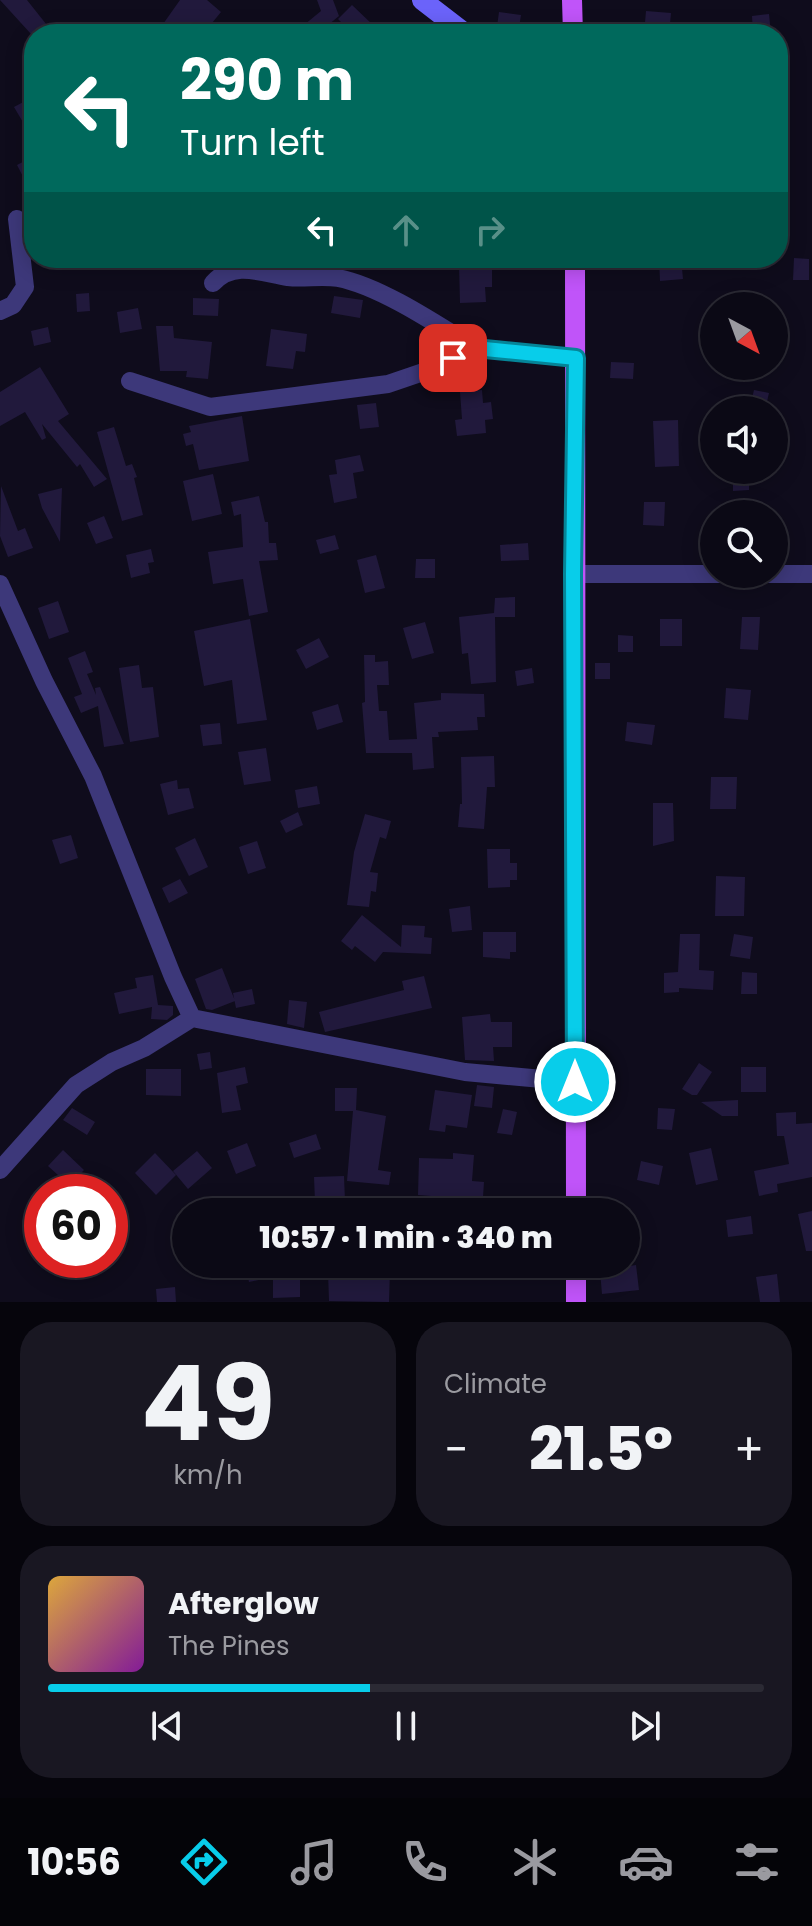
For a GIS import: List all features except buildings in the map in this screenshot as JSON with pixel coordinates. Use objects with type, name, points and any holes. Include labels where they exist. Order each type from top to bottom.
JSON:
[{"type":"main road","points":[[572,0],[573,24]]},
{"type":"main road","points":[[575,268],[576,1198]]},
{"type":"main road","points":[[576,1278],[576,1302]]},
{"type":"street","points":[[422,0],[453,24]]},
{"type":"street","points":[[0,311],[13,305],[25,287],[17,219]]},
{"type":"street","points":[[213,283],[220,276],[253,268],[288,277],[338,278],[410,308],[475,348],[576,358]]},
{"type":"street","points":[[130,381],[210,407],[388,384],[432,369],[475,348]]},
{"type":"street","points":[[573,574],[812,574]]},
{"type":"street","points":[[0,584],[44,681],[93,776],[192,1018]]},
{"type":"street","points":[[0,1170],[76,1085],[192,1018],[465,1072],[575,1082]]},
{"type":"route","points":[[453,358],[475,348],[576,358],[573,574],[575,1082]]}]
